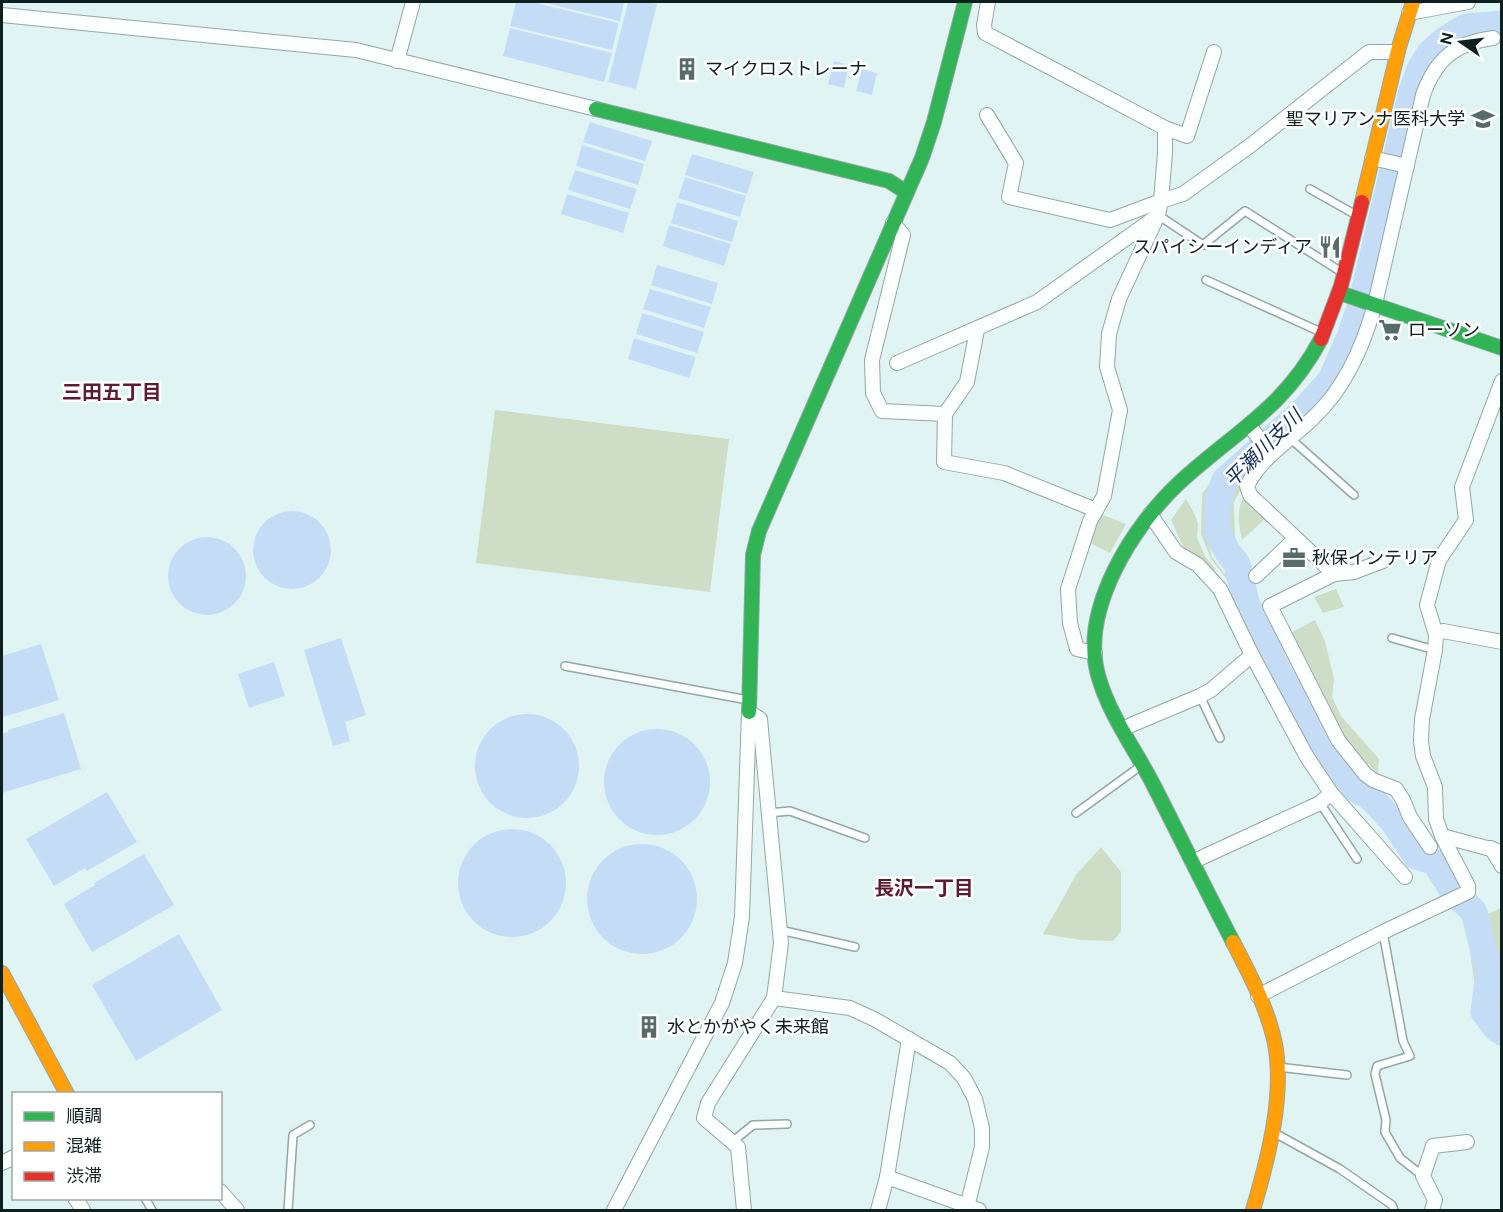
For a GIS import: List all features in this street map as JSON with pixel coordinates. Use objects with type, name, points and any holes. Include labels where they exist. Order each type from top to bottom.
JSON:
[{"type":"street","points":[[397,61],[413,2]]},
{"type":"street","points":[[614,1210],[722,1004],[735,963],[741,917],[750,706],[753,555],[759,531],[893,223],[934,122],[965,2]]},
{"type":"street","points":[[988,2],[985,33],[1164,128],[1187,136],[1214,52]]},
{"type":"street","points":[[1253,1210],[1270,1130],[1277,1066],[1271,1029],[1258,996],[1192,862],[1101,690],[1094,646],[1098,612],[1123,558],[1150,514],[1195,470],[1250,426],[1283,395],[1300,374],[1325,334],[1347,295],[1345,274],[1358,216],[1378,159],[1397,52],[1411,7],[1468,2]]},
{"type":"street","points":[[2,15],[356,50],[889,181],[906,192]]},
{"type":"street","points":[[1334,574],[1250,495],[1247,486],[1266,447],[1291,439],[1323,408],[1342,382],[1366,335],[1371,303],[1404,165],[1430,75],[1443,58],[1458,47],[1476,40],[1494,38]]},
{"type":"street","points":[[987,115],[1016,163],[1009,197],[1110,220],[1183,194],[1251,145],[1369,52],[1397,52]]},
{"type":"street","points":[[1095,653],[1077,649],[1070,623],[1068,589],[1090,521],[1104,496],[1120,410],[1107,367],[1109,334],[1119,299],[1158,215],[1165,153],[1164,128]]},
{"type":"street","points":[[1378,159],[1404,165]]},
{"type":"street","points":[[897,363],[1037,302],[1158,215]]},
{"type":"street","points":[[893,223],[903,235],[872,360],[873,393],[882,411],[945,414]]},
{"type":"street","points":[[1347,295],[1502,348]]},
{"type":"street","points":[[976,330],[967,382],[945,414],[944,462],[1004,473],[1096,510]]},
{"type":"street","points":[[1258,996],[1383,932],[1449,903],[1468,892],[1468,886],[1442,836],[1436,819],[1435,787],[1423,756],[1422,718],[1436,635],[1427,605],[1439,560],[1466,520],[1462,487],[1502,381]]},
{"type":"street","points":[[1250,426],[1266,447]]},
{"type":"street","points":[[1150,514],[1176,552],[1198,566],[1220,589],[1307,758],[1331,793],[1405,877]]},
{"type":"street","points":[[1256,576],[1295,539]]},
{"type":"street","points":[[1383,561],[1354,572],[1334,574],[1270,606],[1338,740],[1365,774],[1373,780],[1396,789],[1410,817],[1430,847]]},
{"type":"street","points":[[1436,635],[1443,631],[1502,642]]},
{"type":"street","points":[[1123,730],[1211,690],[1252,655]]},
{"type":"street","points":[[744,1210],[738,1147],[704,1118],[708,1103],[774,998],[781,943],[760,719],[750,706]]},
{"type":"street","points":[[1192,862],[1320,803],[1331,793]]},
{"type":"street","points":[[1442,836],[1496,850],[1502,866]]},
{"type":"street","points":[[2,974],[66,1092]]},
{"type":"street","points":[[774,998],[850,1008],[874,1019],[950,1064],[964,1078],[975,1099],[982,1128],[973,1209],[887,1177]]},
{"type":"street","points":[[878,1210],[887,1177],[909,1039]]},
{"type":"street","points":[[1432,1210],[1435,1200],[1423,1176],[1433,1146],[1467,1142]]},
{"type":"street","points":[[222,1193],[237,1210]]},
{"type":"lane","points":[[1310,189],[1358,216]]},
{"type":"lane","points":[[1158,215],[1203,245],[1245,211],[1345,274]]},
{"type":"lane","points":[[1206,280],[1325,334]]},
{"type":"lane","points":[[1291,439],[1354,495]]},
{"type":"lane","points":[[1392,638],[1435,651]]},
{"type":"lane","points":[[565,666],[750,706]]},
{"type":"lane","points":[[1200,696],[1220,738]]},
{"type":"lane","points":[[1076,813],[1142,765]]},
{"type":"lane","points":[[1320,803],[1357,859]]},
{"type":"lane","points":[[768,813],[790,811],[865,838]]},
{"type":"lane","points":[[780,930],[855,947]]},
{"type":"lane","points":[[1383,932],[1403,1041],[1410,1056],[1377,1066],[1375,1074],[1386,1120],[1385,1132],[1400,1158],[1423,1176]]},
{"type":"lane","points":[[1277,1066],[1347,1075]]},
{"type":"lane","points":[[732,1142],[753,1125],[787,1124]]},
{"type":"lane","points":[[288,1210],[293,1135],[310,1125]]},
{"type":"lane","points":[[1270,1130],[1340,1169],[1392,1205],[1394,1210]]},
{"type":"green space","points":[[495,410],[729,439],[710,592],[476,563]]},
{"type":"green space","points":[[1260,454],[1234,502],[1235,536],[1238,550],[1257,589],[1232,554],[1221,529],[1221,509],[1223,489],[1228,480]]},
{"type":"green space","points":[[1234,463],[1216,489],[1213,507],[1214,530],[1207,536],[1212,557],[1224,573],[1231,574],[1237,584],[1236,591],[1211,559],[1201,534],[1202,494],[1213,479]]},
{"type":"green space","points":[[1245,494],[1266,518],[1242,540],[1239,516],[1240,505]]},
{"type":"green space","points":[[1186,499],[1198,523],[1197,538],[1205,556],[1215,569],[1212,572],[1183,546],[1171,520]]},
{"type":"green space","points":[[1101,514],[1126,524],[1110,553],[1086,541]]},
{"type":"green space","points":[[1215,533],[1234,574],[1225,568],[1216,554],[1210,538]]},
{"type":"green space","points":[[1336,589],[1344,607],[1323,613],[1314,597]]},
{"type":"green space","points":[[1315,620],[1325,641],[1334,679],[1332,697],[1341,716],[1379,759],[1378,773],[1368,764],[1362,768],[1339,738],[1287,635]]},
{"type":"green space","points":[[1101,847],[1121,872],[1121,931],[1113,941],[1081,940],[1043,934],[1076,875]]},
{"type":"green space","points":[[1502,908],[1501,1040],[1478,1023],[1478,1006],[1467,931],[1483,916]]},
{"type":"water","points":[[516,2],[532,2],[619,23],[612,50],[510,26]]},
{"type":"water","points":[[541,2],[624,2],[620,21]]},
{"type":"water","points":[[628,2],[657,4],[636,89],[608,82]]},
{"type":"water","points":[[510,28],[612,53],[604,82],[503,56]]},
{"type":"water","points":[[834,61],[849,65],[844,88],[828,84]]},
{"type":"water","points":[[862,69],[877,73],[872,95],[856,91]]},
{"type":"water","points":[[590,122],[652,141],[645,161],[583,142]]},
{"type":"water","points":[[582,145],[644,164],[638,185],[576,166]]},
{"type":"water","points":[[692,154],[754,172],[747,194],[685,175]]},
{"type":"water","points":[[575,170],[637,189],[630,209],[568,190]]},
{"type":"water","points":[[685,177],[746,196],[740,217],[678,198]]},
{"type":"water","points":[[567,194],[629,213],[623,233],[561,214]]},
{"type":"water","points":[[677,202],[738,221],[732,242],[671,223]]},
{"type":"water","points":[[669,225],[731,244],[724,266],[663,246]]},
{"type":"water","points":[[657,265],[718,283],[712,304],[651,285]]},
{"type":"water","points":[[650,289],[711,307],[704,328],[643,309]]},
{"type":"water","points":[[642,313],[704,332],[697,353],[636,334]]},
{"type":"water","points":[[634,338],[696,357],[689,378],[628,359]]},
{"type":"water","points":[[292,511],[307,514],[320,522],[328,535],[331,550],[328,565],[320,578],[307,586],[292,589],[277,586],[264,578],[256,565],[253,550],[256,535],[264,522],[277,514]]},
{"type":"water","points":[[207,537],[222,540],[239,554],[246,576],[243,591],[229,608],[207,615],[192,612],[175,598],[168,576],[171,561],[185,544]]},
{"type":"water","points":[[341,638],[366,715],[345,722],[350,741],[333,746],[304,650]]},
{"type":"water","points":[[41,644],[59,700],[3,717],[2,656]]},
{"type":"water","points":[[274,662],[285,696],[249,708],[238,674]]},
{"type":"water","points":[[64,713],[81,769],[2,793],[2,734],[8,730]]},
{"type":"water","points":[[527,714],[547,718],[564,729],[575,746],[579,766],[575,786],[564,803],[547,814],[527,818],[507,814],[490,803],[479,786],[475,766],[479,746],[490,729],[507,718]]},
{"type":"water","points":[[657,729],[677,733],[695,744],[706,762],[710,782],[706,802],[695,820],[677,831],[657,835],[637,831],[619,820],[608,802],[604,782],[608,762],[619,744],[637,733]]},
{"type":"water","points":[[107,792],[137,842],[87,871],[85,868],[54,886],[26,839]]},
{"type":"water","points":[[512,829],[533,833],[550,845],[562,862],[566,883],[562,904],[550,921],[533,933],[512,937],[491,933],[474,921],[462,904],[458,883],[462,862],[474,845],[491,833]]},
{"type":"water","points":[[642,844],[663,849],[681,860],[692,878],[697,899],[692,920],[681,938],[663,949],[642,954],[621,949],[603,938],[592,920],[587,899],[592,878],[603,860],[621,849]]},
{"type":"water","points":[[144,854],[174,905],[92,952],[64,904],[95,885],[94,883]]},
{"type":"water","points":[[179,934],[222,1010],[136,1061],[92,985]]},
{"type":"waterway","name":"平瀬川支川","points":[[1502,24],[1466,27],[1430,53],[1420,69],[1412,91],[1362,301],[1350,337],[1331,380],[1304,410],[1225,480],[1218,499],[1217,531],[1227,551],[1237,564],[1246,602],[1278,671],[1325,752],[1354,788],[1369,796],[1393,821],[1416,856],[1435,862],[1453,891],[1474,912],[1489,971],[1484,1012],[1502,1032]]},
{"type":"traffic: fast","points":[[749,712],[753,555],[759,531],[922,158],[934,122],[965,2]]},
{"type":"traffic: fast","points":[[596,109],[889,181],[906,192]]},
{"type":"traffic: fast","points":[[1340,293],[1502,348]]},
{"type":"traffic: fast","points":[[1233,942],[1103,690],[1094,650],[1097,623],[1114,570],[1144,522],[1179,483],[1274,402],[1307,363],[1321,339]]},
{"type":"traffic: slow","points":[[1362,202],[1399,47],[1413,2]]},
{"type":"traffic: slow","points":[[1233,942],[1266,1014],[1274,1039],[1277,1059],[1278,1081],[1274,1125],[1253,1210]]},
{"type":"traffic: slow","points":[[2,973],[66,1092]]},
{"type":"traffic: jam","points":[[1321,339],[1341,286],[1362,202]]},
{"type":"place","name":"マイクロストレーナ","points":[[687,69]]},
{"type":"place","name":"聖マリアンナ医科大学","points":[[1483,119]]},
{"type":"place","name":"スパイシーインディア","points":[[1330,247]]},
{"type":"place","name":"ローソン","points":[[1390,330]]},
{"type":"place","name":"秋保インテリア","points":[[1294,558]]},
{"type":"place","name":"水とかがやく未来館","points":[[649,1027]]},
{"type":"district","name":"三田五丁目","points":[[112,392]]},
{"type":"district","name":"長沢一丁目","points":[[924,888]]}]
